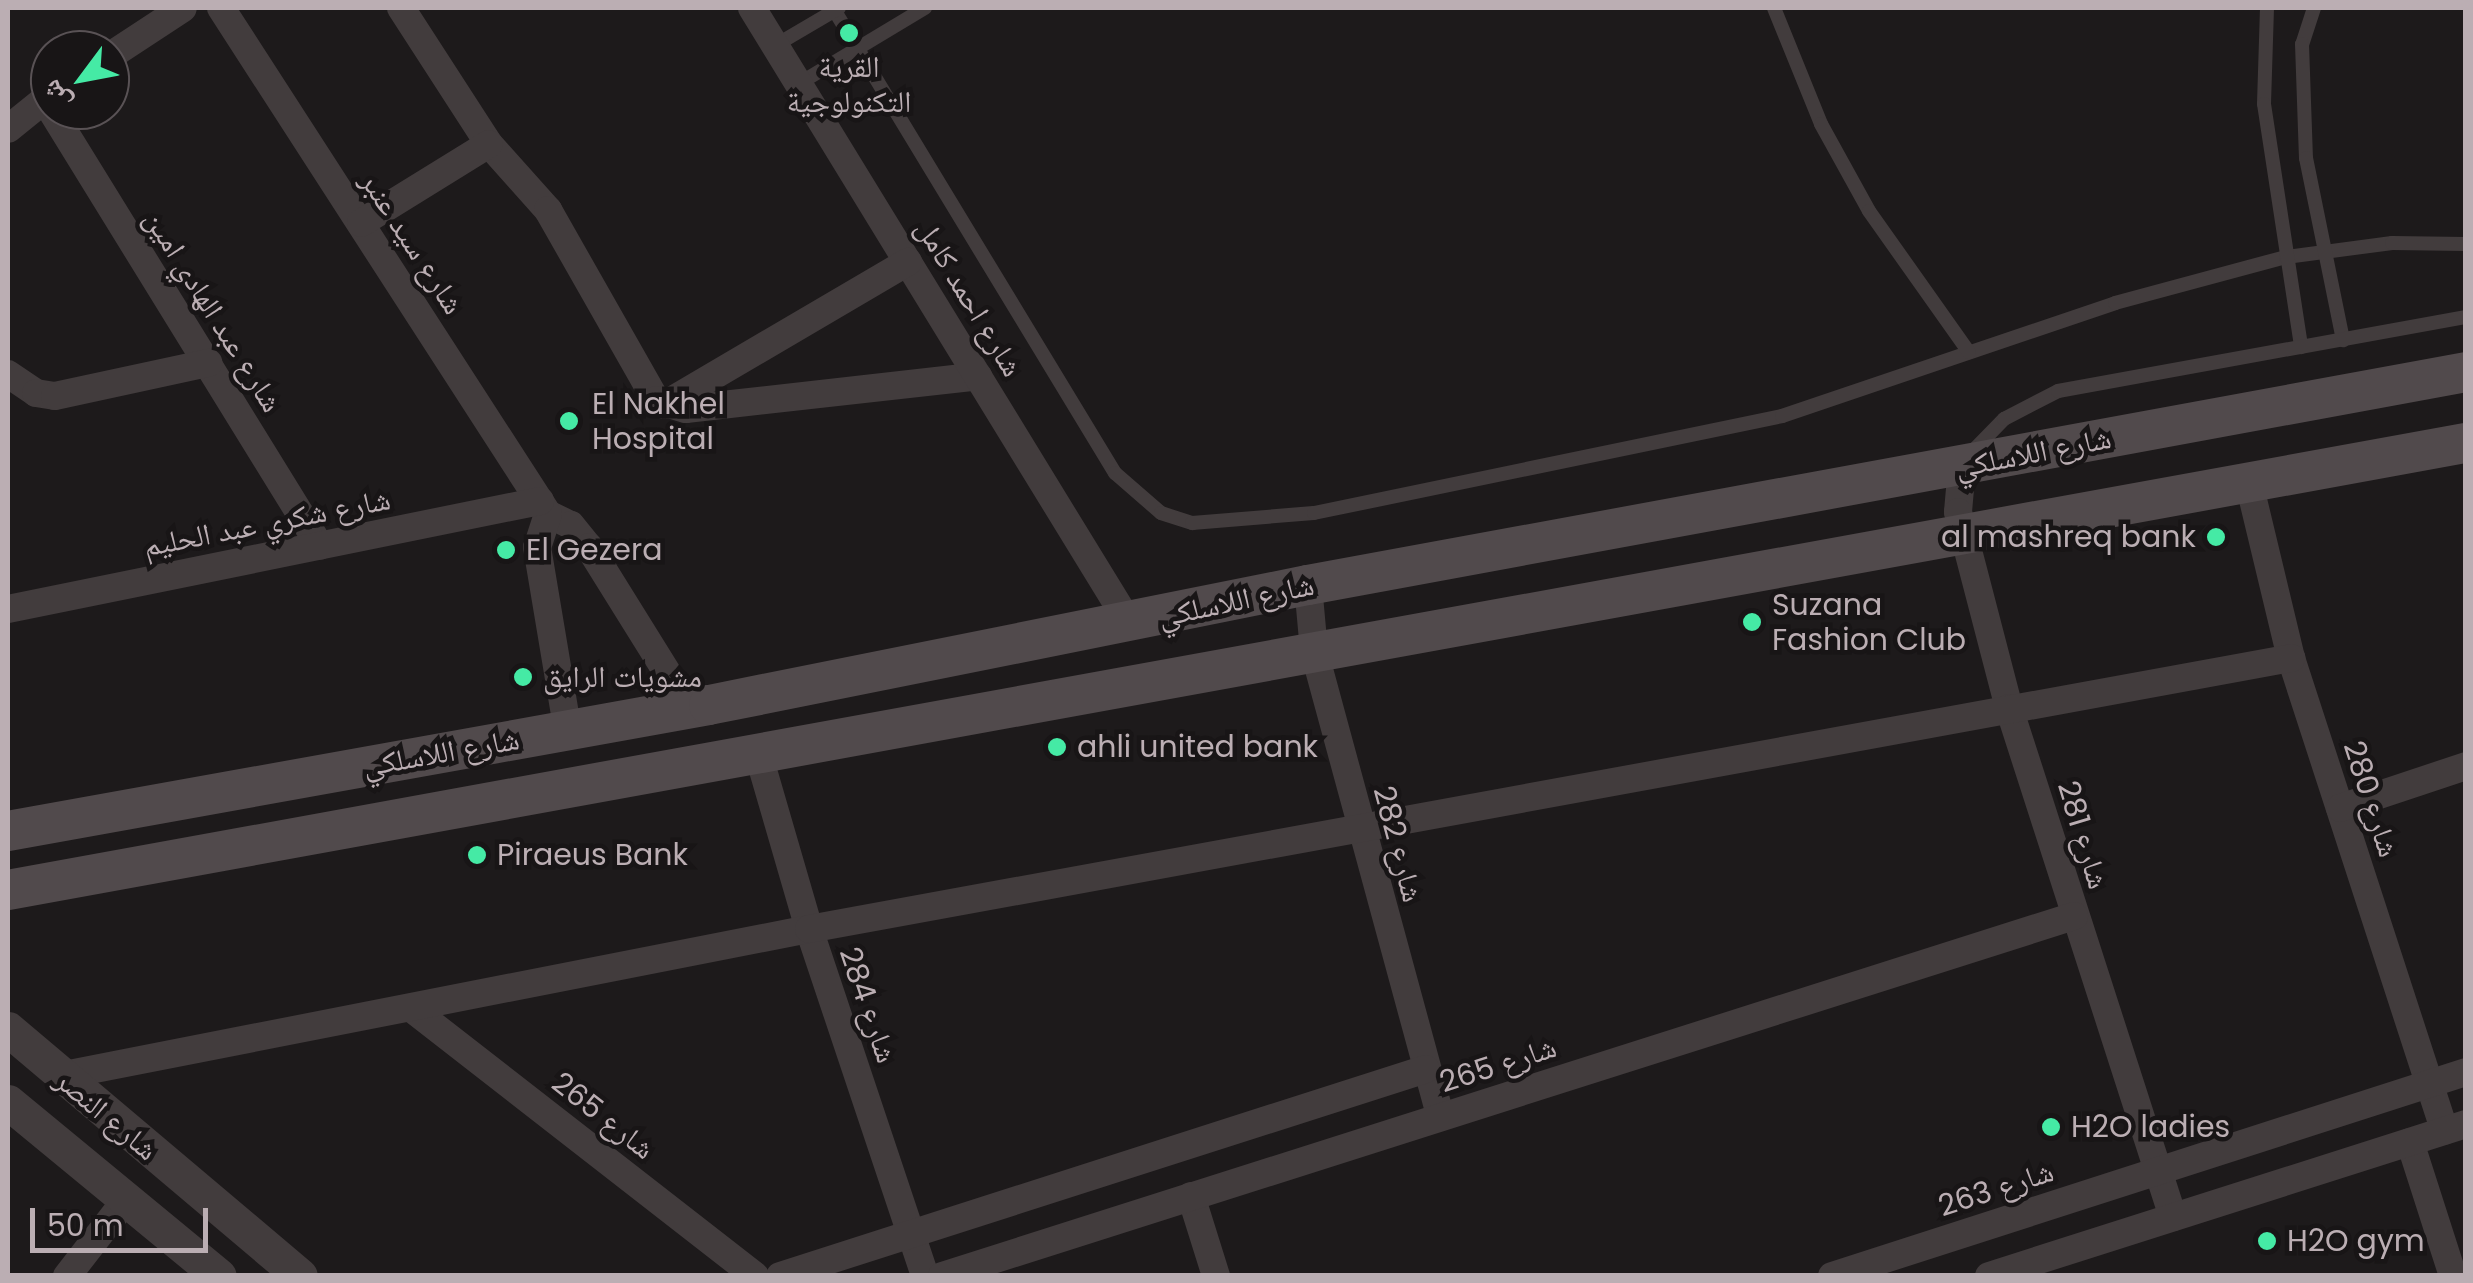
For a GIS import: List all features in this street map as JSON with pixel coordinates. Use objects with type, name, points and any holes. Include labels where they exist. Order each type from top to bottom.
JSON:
[{"type":"main road","name":"شارع اللاسلكي","points":[[16,829],[568,732],[1308,585],[2466,372]]},
{"type":"main road","name":"شارع اللاسلكي","points":[[20,888],[2466,443]]},
{"type":"main road","points":[[16,829],[22,858],[20,888]]},
{"type":"street","points":[[130,43],[184,8]]},
{"type":"street","name":"شارع سيد عنبر","points":[[221,8],[544,507],[571,525],[590,547],[690,709]]},
{"type":"street","points":[[402,8],[488,144],[548,210],[650,394],[664,405],[686,410],[978,376]]},
{"type":"street","name":"شارع احمد كامل","points":[[752,8],[1130,623]]},
{"type":"street","points":[[8,128],[30,115]]},
{"type":"street","name":"شارع عبد الهادي امين","points":[[66,130],[320,546]]},
{"type":"street","points":[[361,223],[488,144]]},
{"type":"street","points":[[664,405],[908,262]]},
{"type":"street","points":[[8,374],[36,393],[55,396],[208,363]]},
{"type":"street","name":"شارع 281","points":[[1962,466],[1964,535],[2009,708],[2173,1217]]},
{"type":"street","name":"شارع 280","points":[[2249,483],[2290,658],[2429,1084],[2455,1128]]},
{"type":"street","points":[[544,507],[537,547],[568,732]]},
{"type":"street","name":"شارع شكري عبد الحليم","points":[[8,609],[320,546],[544,507]]},
{"type":"street","name":"شارع 282","points":[[1308,585],[1314,651],[1442,1116]]},
{"type":"street","points":[[59,1076],[808,929],[2290,658]]},
{"type":"street","name":"شارع 284","points":[[758,753],[808,929],[925,1276]]},
{"type":"street","points":[[2340,808],[2466,766]]},
{"type":"street","name":"شارع 265","points":[[942,1276],[2074,916]]},
{"type":"street","name":"شارع 265","points":[[411,1008],[755,1276]]},
{"type":"street","name":"شارع النصر","points":[[8,1029],[300,1276]]},
{"type":"street","name":"شارع 265","points":[[780,1276],[1426,1069]]},
{"type":"street","name":"شارع 263","points":[[1832,1276],[2466,1072]]},
{"type":"street","name":"شارع النصر","points":[[8,1102],[218,1276]]},
{"type":"street","points":[[1990,1276],[2455,1128]]},
{"type":"street","points":[[2410,1142],[2453,1276]]},
{"type":"street","points":[[1192,1196],[1216,1276]]},
{"type":"street","points":[[67,1276],[126,1200]]},
{"type":"lane","points":[[776,45],[836,8],[1115,473],[1161,514],[1192,523],[1314,512],[1782,416],[1969,352],[2286,256],[2466,244]]},
{"type":"lane","points":[[800,83],[925,8]]},
{"type":"lane","points":[[1774,8],[1820,124],[1868,211],[1969,352]]},
{"type":"lane","points":[[2267,8],[2264,104],[2301,346]]},
{"type":"lane","points":[[2314,8],[2302,44],[2306,158],[2343,340]]},
{"type":"lane","points":[[1962,466],[1995,427],[2058,391],[2466,317]]},
{"type":"place","name":"القرية التكنولوجية","points":[[849,33]]},
{"type":"place","name":"El Nakhel Hospital","points":[[569,421]]},
{"type":"place","name":"al mashreq bank","points":[[2216,537]]},
{"type":"place","name":"El Gezera","points":[[506,550]]},
{"type":"place","name":"Suzana Fashion Club","points":[[1752,622]]},
{"type":"place","name":"مشويات الرايق","points":[[523,677]]},
{"type":"place","name":"ahli united bank","points":[[1057,747]]},
{"type":"place","name":"Piraeus Bank","points":[[477,855]]},
{"type":"place","name":"H2O ladies","points":[[2051,1127]]},
{"type":"place","name":"H2O gym","points":[[2267,1241]]}]
